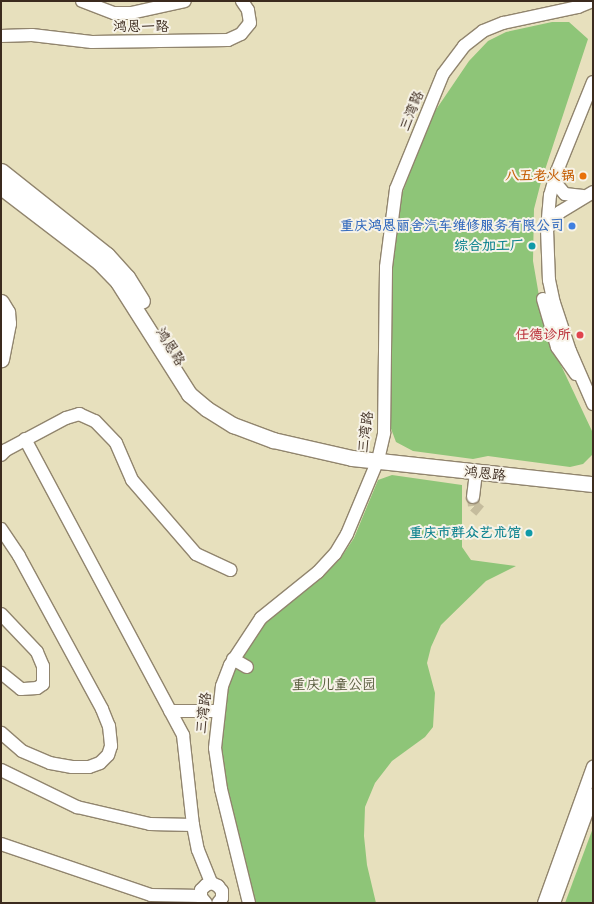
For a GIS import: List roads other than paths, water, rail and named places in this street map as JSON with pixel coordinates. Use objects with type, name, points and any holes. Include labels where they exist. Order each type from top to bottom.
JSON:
[{"type":"main road","name":"鸿恩路","points":[[1,171],[106,255],[127,276],[182,367],[212,403],[235,416],[273,430],[354,449],[378,460]]},
{"type":"main road","name":"鸿恩路","points":[[1,187],[99,262],[118,282],[189,394],[206,409],[233,425],[273,440],[352,458],[469,472],[593,484]]},
{"type":"main road","points":[[1,302],[7,312],[8,323],[1,358]]},
{"type":"main road","points":[[569,482],[593,476]]},
{"type":"street","name":"鸿恩一路","points":[[82,1],[114,13],[131,12],[185,1]]},
{"type":"street","name":"鸿恩一路","points":[[1,36],[32,35],[92,42],[228,40],[241,34],[250,23],[248,10],[242,1]]},
{"type":"street","name":"三湾路","points":[[249,903],[220,789],[215,748],[217,711],[222,686],[233,659],[261,618],[318,572],[335,554],[347,534],[378,460],[384,433],[386,267],[391,213],[396,189],[443,74],[452,59],[483,31],[513,20],[578,7],[593,1]]},
{"type":"street","points":[[578,7],[593,14]]},
{"type":"street","points":[[593,82],[563,152],[554,181],[547,229],[549,280],[554,304],[593,404]]},
{"type":"street","points":[[554,181],[565,194],[588,194]]},
{"type":"street","points":[[547,229],[560,212],[588,194]]},
{"type":"street","points":[[543,300],[557,348],[567,364],[585,384]]},
{"type":"street","points":[[1,455],[6,450],[66,418],[79,414],[95,421],[116,443],[132,480],[196,554],[231,570]]},
{"type":"street","points":[[25,440],[183,735],[193,825],[198,850],[211,883],[218,886],[222,891],[222,898],[218,903]]},
{"type":"street","points":[[469,472],[473,498]]},
{"type":"street","points":[[1,529],[19,556],[102,709],[109,726],[111,746],[108,756],[100,763],[89,767],[72,767],[50,763],[22,750],[1,732]]},
{"type":"street","points":[[1,614],[37,652],[43,666],[43,684],[37,688],[21,689],[1,672]]},
{"type":"street","points":[[233,659],[247,667]]},
{"type":"street","points":[[170,711],[217,711]]},
{"type":"street","points":[[544,903],[593,767]]},
{"type":"street","points":[[1,770],[77,807],[150,824],[193,825]]},
{"type":"street","points":[[554,903],[593,795]]},
{"type":"street","points":[[1,844],[151,895],[203,899],[203,887],[211,883]]},
{"type":"tunnel","points":[[473,497],[474,506],[480,511]]},
{"type":"place","name":"八五老火锅","points":[[583,176]]},
{"type":"place","name":"重庆鸿恩丽舍汽车维修服务有限公司","points":[[572,226]]},
{"type":"place","name":"综合加工厂","points":[[532,246]]},
{"type":"place","name":"任德诊所","points":[[580,335]]},
{"type":"place","name":"重庆市群众艺术馆","points":[[529,533]]},
{"type":"park label","name":"重庆儿童公园","points":[[334,685]]}]
